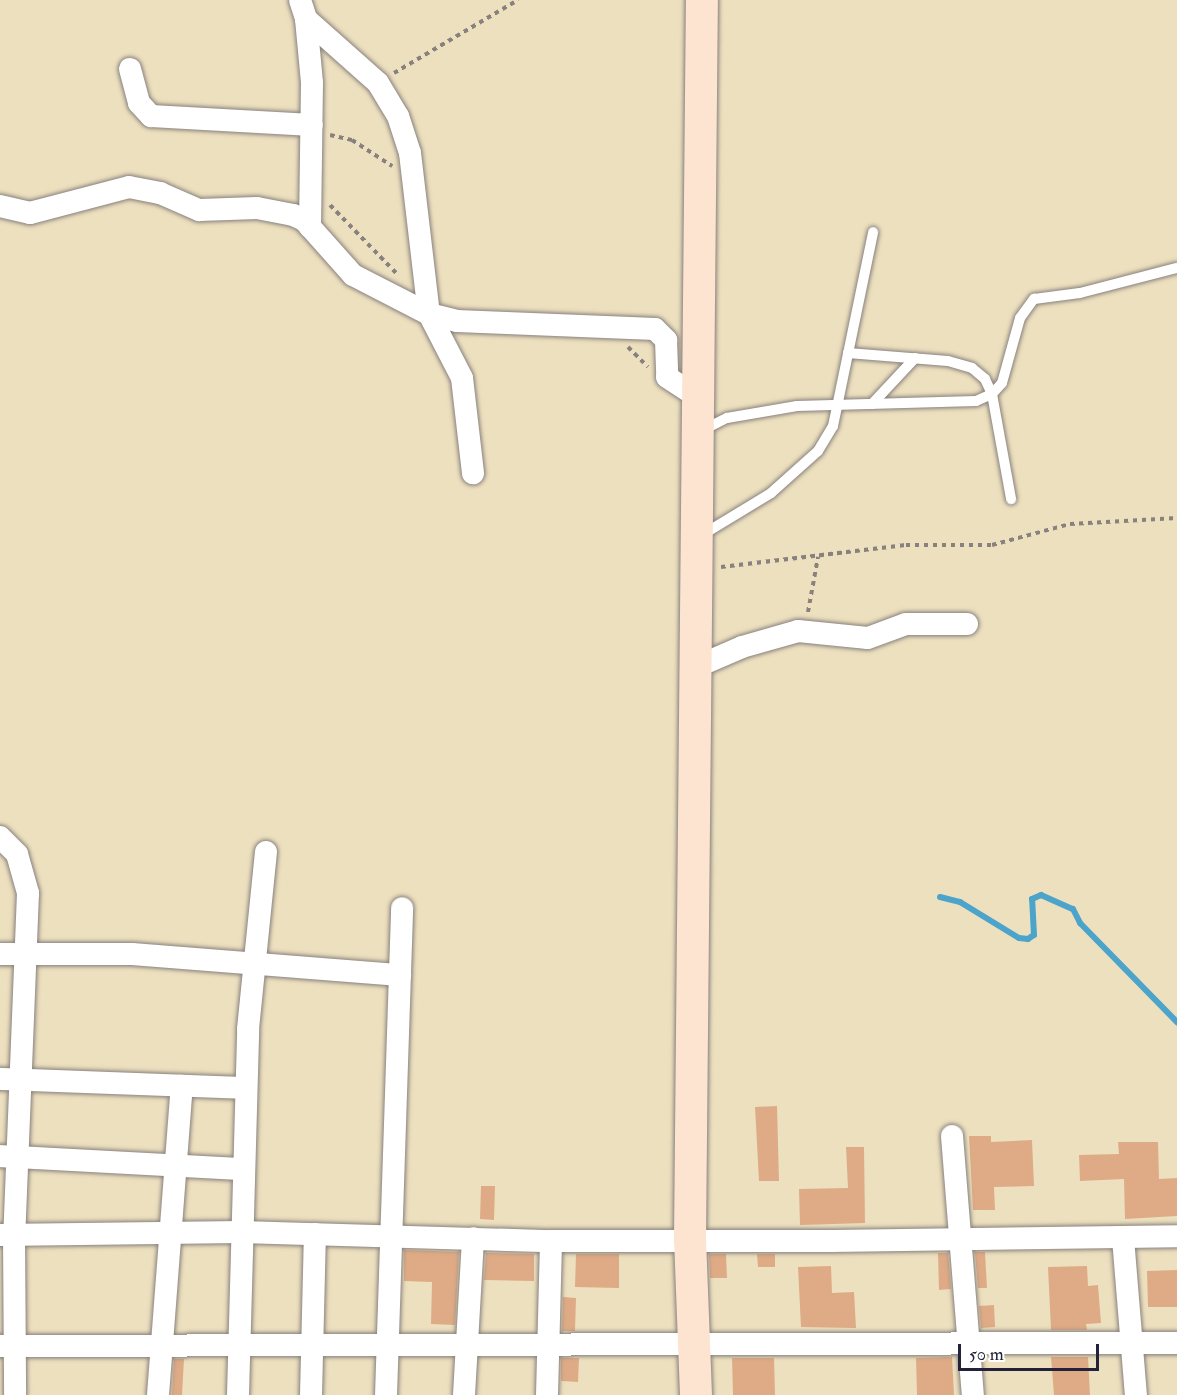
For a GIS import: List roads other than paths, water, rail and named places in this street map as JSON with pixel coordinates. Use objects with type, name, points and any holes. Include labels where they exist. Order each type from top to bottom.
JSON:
[{"type":"street","points":[[696,1395],[696,1346],[690,1240],[702,0]]},
{"type":"street","points":[[303,9],[378,83],[398,116],[412,174],[429,314],[462,378],[473,472]]},
{"type":"street","points":[[303,9],[312,130],[310,227]]},
{"type":"street","points":[[130,69],[139,103],[152,116],[312,130]]},
{"type":"street","points":[[0,206],[30,213],[129,187],[160,193],[199,210],[279,211],[304,220],[353,275],[429,314],[479,323],[617,325],[662,333],[666,340],[664,362],[667,376],[699,397]]},
{"type":"street","points":[[696,667],[742,647],[807,631],[868,638],[906,624],[967,624]]},
{"type":"street","points":[[0,837],[17,854],[28,893],[24,952],[9,1080],[7,1346],[15,1395]]},
{"type":"street","points":[[238,1395],[245,1088],[254,966],[266,852]]},
{"type":"street","points":[[386,1395],[402,908]]},
{"type":"street","points":[[0,954],[24,952],[122,953],[254,966],[400,975]]},
{"type":"street","points":[[9,1080],[245,1088]]},
{"type":"street","points":[[158,1395],[173,1166],[182,1086]]},
{"type":"street","points":[[952,1136],[962,1240],[968,1346],[974,1395]]},
{"type":"street","points":[[8,1157],[243,1169]]},
{"type":"street","points":[[7,1235],[241,1232],[551,1241],[962,1240],[1177,1236]]},
{"type":"street","points":[[311,1395],[315,1234]]},
{"type":"street","points":[[464,1395],[473,1238]]},
{"type":"street","points":[[1123,1238],[1134,1344],[1136,1395]]},
{"type":"street","points":[[547,1395],[551,1241]]},
{"type":"street","points":[[7,1346],[163,1344],[468,1347],[968,1346],[1177,1343]]},
{"type":"lane","points":[[697,551],[771,493],[818,451],[833,426],[873,232]]},
{"type":"lane","points":[[698,433],[727,418],[754,411],[838,404],[959,403],[992,394],[1002,383],[1020,318],[1035,299],[1080,293],[1177,268]]},
{"type":"lane","points":[[848,353],[915,358],[972,368],[985,378],[992,394],[1011,499]]},
{"type":"lane","points":[[872,404],[915,358]]},
{"type":"waterway","points":[[940,897],[960,902],[1019,938],[1028,939],[1034,935],[1032,899],[1041,895],[1073,909],[1080,923],[1177,1022]]}]
